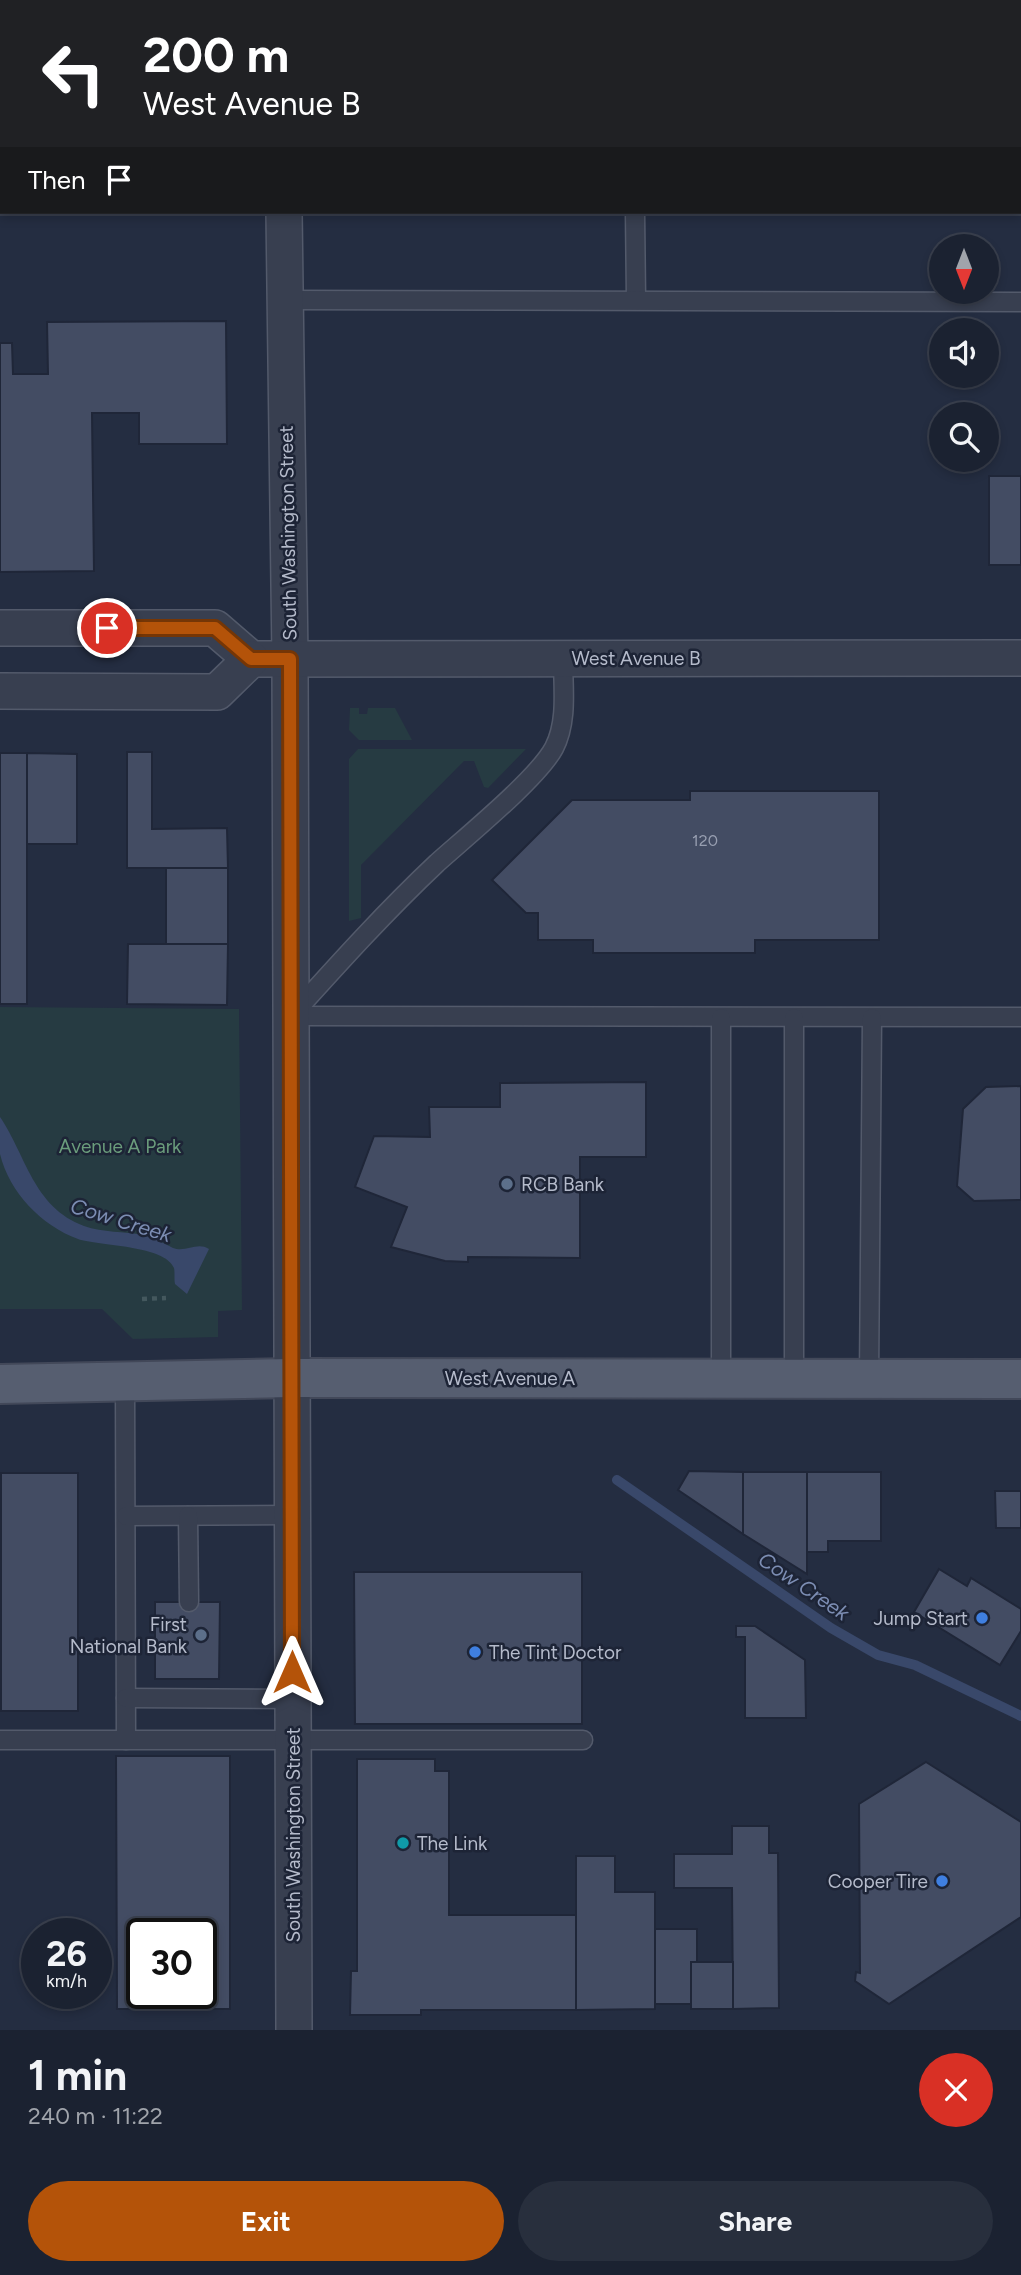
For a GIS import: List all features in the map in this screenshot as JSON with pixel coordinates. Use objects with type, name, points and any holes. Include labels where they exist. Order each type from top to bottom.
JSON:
[{"type":"main road","name":"West Avenue A","points":[[0,1384],[291,1378],[1021,1379]]},
{"type":"street","name":"South Washington Street","points":[[284,214],[290,659],[294,2030]]},
{"type":"street","points":[[0,628],[215,628],[251,659],[217,692],[0,691]]},
{"type":"street","name":"West Avenue B","points":[[251,659],[1021,658]]},
{"type":"lane","points":[[635,214],[636,299]]},
{"type":"lane","points":[[284,300],[1021,302]]},
{"type":"lane","points":[[291,1016],[386,911],[523,783],[553,751],[560,735],[563,715],[563,659]]},
{"type":"lane","points":[[291,1016],[1021,1017]]},
{"type":"lane","points":[[720,1379],[721,1017]]},
{"type":"lane","points":[[794,1017],[794,1379]]},
{"type":"lane","points":[[869,1379],[872,1017]]},
{"type":"lane","points":[[125,1380],[126,1740]]},
{"type":"lane","points":[[126,1516],[292,1515]]},
{"type":"lane","points":[[188,1516],[188,1602]]},
{"type":"lane","points":[[188,1679],[188,1698]]},
{"type":"lane","points":[[126,1698],[292,1699]]},
{"type":"lane","points":[[0,1740],[583,1740]]},
{"type":"path","points":[[142,1299],[166,1298]]},
{"type":"green space","points":[[350,708],[359,708],[359,714],[367,714],[368,708],[395,708],[412,740],[359,740],[349,730]]},
{"type":"green space","points":[[358,749],[526,749],[488,788],[484,787],[474,761],[464,761],[361,865],[361,918],[349,921],[349,759]]},
{"type":"green space","name":"Avenue A Park","points":[[0,1007],[239,1009],[242,1310],[218,1311],[218,1337],[133,1339],[102,1309],[0,1309]]},
{"type":"water","points":[[0,1117],[42,1193],[67,1217],[91,1228],[147,1236],[173,1248],[200,1246],[209,1249],[187,1294],[175,1284],[174,1268],[168,1260],[145,1251],[78,1239],[52,1226],[29,1206],[4,1168],[0,1154]]},
{"type":"building","points":[[226,321],[227,444],[139,444],[139,413],[92,413],[94,571],[0,572],[0,343],[12,343],[13,374],[48,374],[47,322]]},
{"type":"building","points":[[989,476],[1021,476],[1021,565],[989,565]]},
{"type":"building","points":[[127,752],[152,752],[152,829],[227,828],[228,868],[127,868]]},
{"type":"building","points":[[0,753],[27,753],[27,1004],[0,1004]]},
{"type":"building","points":[[27,753],[77,754],[77,844],[27,844]]},
{"type":"building","points":[[690,791],[879,791],[879,940],[755,940],[755,953],[593,953],[593,940],[538,940],[538,913],[526,913],[492,880],[572,800],[690,800]]},
{"type":"building","points":[[166,868],[228,868],[228,944],[166,944]]},
{"type":"building","points":[[128,944],[228,944],[227,1005],[127,1004]]},
{"type":"building","points":[[646,1082],[646,1157],[580,1157],[580,1258],[468,1257],[468,1262],[445,1261],[391,1247],[407,1207],[355,1187],[374,1136],[430,1137],[429,1107],[500,1107],[500,1083]]},
{"type":"building","points":[[1021,1086],[1021,1200],[974,1201],[957,1186],[963,1109],[986,1087]]},
{"type":"building","points":[[689,1471],[743,1472],[743,1534],[678,1490]]},
{"type":"building","points":[[743,1472],[807,1472],[807,1574],[743,1534]]},
{"type":"building","points":[[807,1472],[881,1472],[881,1541],[828,1541],[828,1552],[807,1552]]},
{"type":"building","points":[[1,1473],[78,1473],[78,1711],[1,1711]]},
{"type":"building","points":[[995,1491],[1021,1491],[1021,1528],[996,1528]]},
{"type":"building","points":[[939,1569],[967,1586],[971,1578],[1021,1609],[1021,1631],[1000,1665],[914,1612]]},
{"type":"building","points":[[354,1572],[582,1572],[582,1724],[355,1724]]},
{"type":"building","points":[[155,1602],[220,1602],[219,1679],[155,1679]]},
{"type":"building","points":[[736,1626],[755,1626],[805,1660],[806,1718],[745,1718],[745,1637],[736,1637]]},
{"type":"building","points":[[116,1756],[230,1756],[230,2009],[217,2009],[217,1918],[126,1918],[126,2009],[117,2009]]},
{"type":"building","name":"The Link","points":[[357,1759],[435,1759],[435,1771],[449,1771],[449,1915],[576,1915],[576,2010],[421,2010],[421,2015],[350,2015],[351,1971],[357,1971]]},
{"type":"building","points":[[926,1762],[1021,1822],[1021,1917],[889,2004],[855,1981],[856,1972],[860,1973],[859,1804]]},
{"type":"building","points":[[732,1826],[769,1826],[769,1853],[778,1853],[779,2008],[733,2009],[732,1888],[674,1888],[674,1854],[732,1854]]},
{"type":"building","points":[[576,1856],[615,1856],[615,1892],[655,1892],[655,2009],[576,2010]]},
{"type":"building","points":[[655,1929],[697,1929],[697,1962],[691,1962],[691,2004],[655,2004]]},
{"type":"building","points":[[691,1962],[733,1962],[733,2009],[691,2009]]},
{"type":"waterway","name":"Cow Creek","points":[[617,1480],[831,1628],[878,1655],[915,1665],[1021,1716]]},
{"type":"place","name":"RCB Bank","points":[[507,1184]]},
{"type":"place","name":"Jump Start","points":[[982,1618]]},
{"type":"place","name":"First National Bank","points":[[201,1635]]},
{"type":"place","name":"The Tint Doctor","points":[[475,1652]]},
{"type":"place","name":"The Link","points":[[403,1843]]},
{"type":"place","name":"Cooper Tire","points":[[942,1881]]},
{"type":"route","points":[[107,628],[215,628],[251,659],[290,659],[292,1672]]}]
